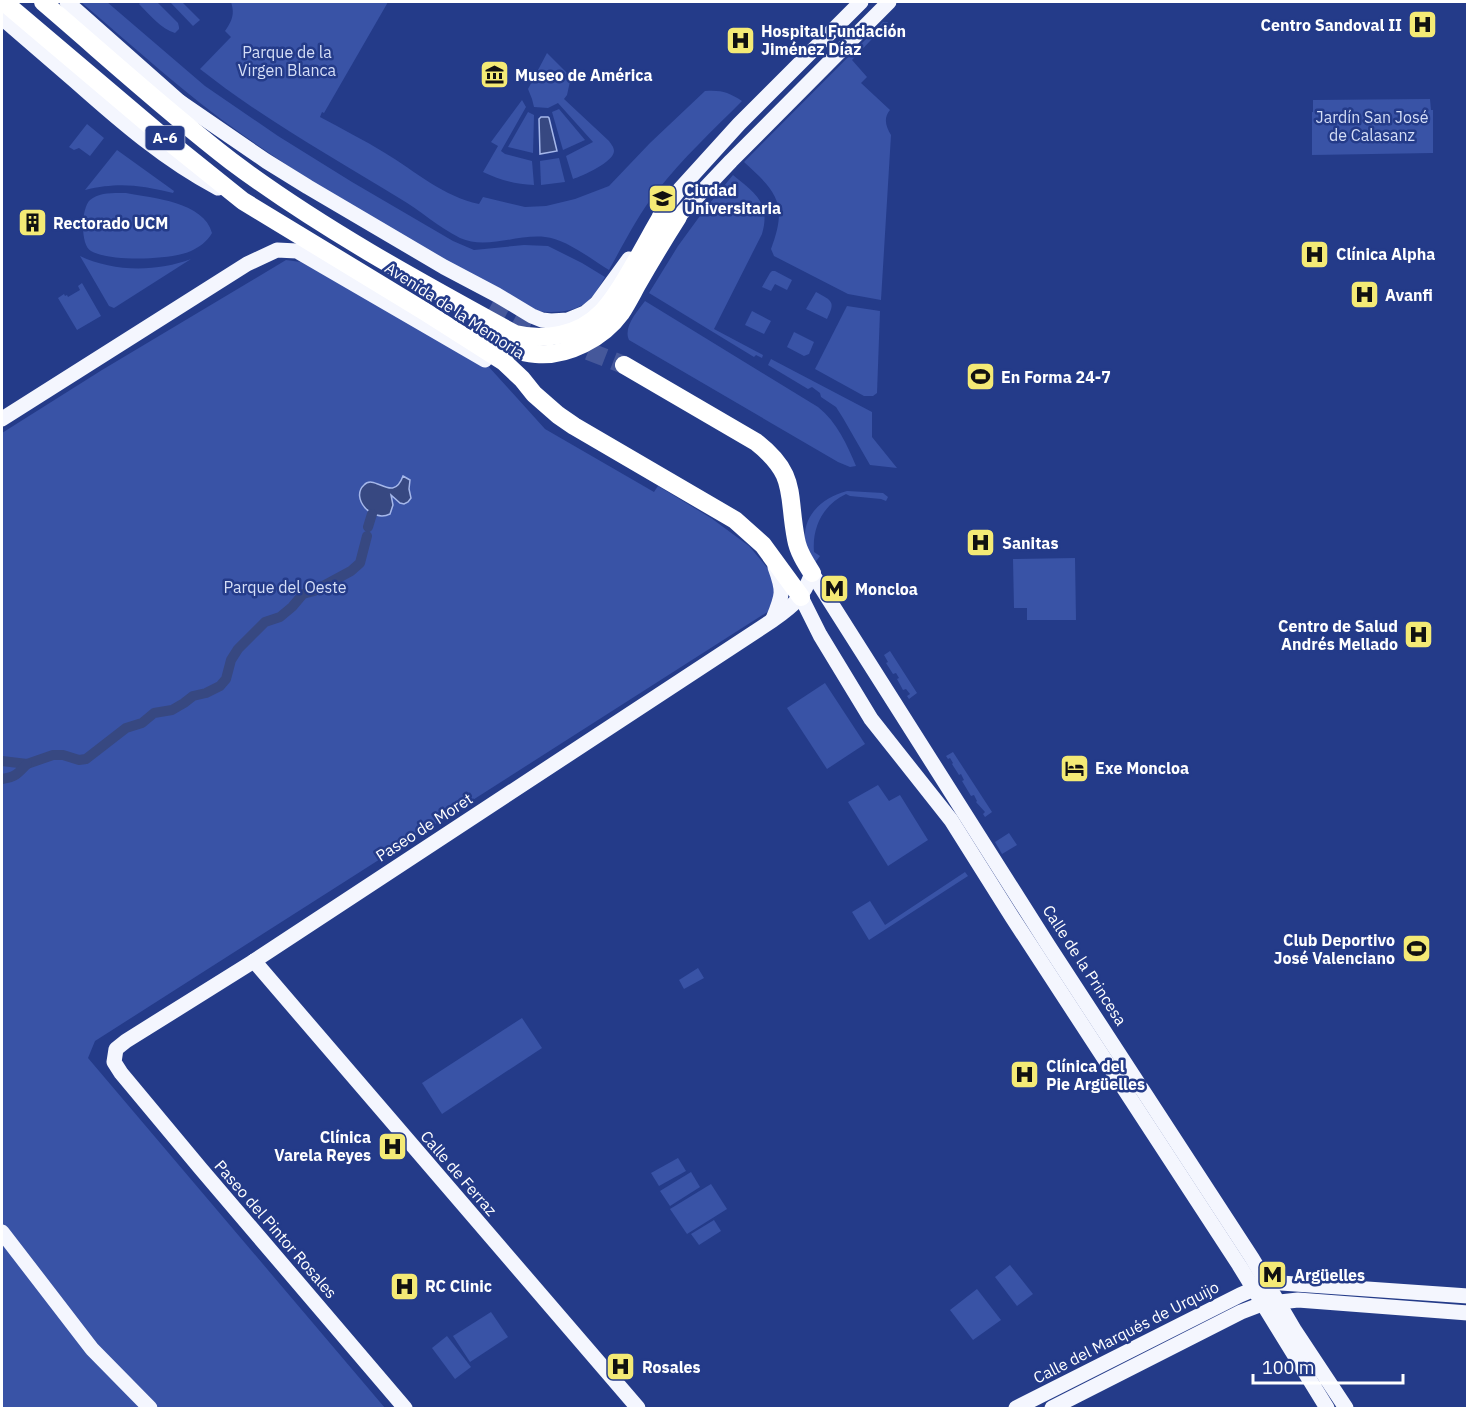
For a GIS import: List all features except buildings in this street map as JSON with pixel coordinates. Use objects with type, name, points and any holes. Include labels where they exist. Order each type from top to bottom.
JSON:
[{"type":"highway","name":"Avenida de la Memoria","points":[[4,2],[158,133],[243,201],[504,362],[534,394],[574,426],[735,520],[763,545],[801,597]]},
{"type":"highway","name":"Avenida de la Memoria","points":[[43,2],[160,102],[258,181],[303,211],[438,292],[515,334],[541,338],[573,332],[588,324],[607,306],[673,212]]},
{"type":"highway","name":"Avenida de la Memoria","points":[[160,102],[295,194],[489,309]]},
{"type":"highway","points":[[297,233],[341,252],[491,341],[515,350],[538,354],[578,347],[608,327],[621,313],[673,212]]},
{"type":"highway","name":"Calle de la Princesa","points":[[624,365],[756,442],[770,453],[788,482],[796,539],[801,555],[812,573]]},
{"type":"main road","name":"Avenida de la Memoria","points":[[67,2],[234,152]]},
{"type":"main road","points":[[739,124],[754,99],[849,2]]},
{"type":"main road","points":[[673,212],[680,189],[739,124],[861,2]]},
{"type":"main road","points":[[673,212],[690,197],[733,146],[876,2]]},
{"type":"main road","points":[[180,102],[266,161],[444,267],[497,294],[532,316],[542,320],[568,320],[585,313],[597,303],[673,212],[739,153],[889,2]]},
{"type":"main road","name":"Avenida de la Memoria","points":[[2,18],[122,123],[200,179],[243,201]]},
{"type":"main road","points":[[2,419],[247,264],[277,250],[291,249],[478,356],[534,394]]},
{"type":"main road","points":[[773,620],[782,591],[774,559]]},
{"type":"main road","points":[[801,597],[812,573]]},
{"type":"main road","name":"Calle de la Princesa","points":[[812,573],[1054,955],[1154,1105],[1270,1303],[1327,1408]]},
{"type":"main road","name":"Calle de la Princesa","points":[[801,597],[820,635],[871,718],[951,820],[1237,1262],[1260,1286]]},
{"type":"main road","name":"Paseo de Moret","points":[[121,1072],[114,1062],[116,1048],[254,961],[773,620],[801,597]]},
{"type":"main road","name":"Calle de Ferraz","points":[[254,961],[638,1408]]},
{"type":"main road","name":"Paseo del Pintor Rosales","points":[[121,1072],[405,1408]]},
{"type":"main road","points":[[2,1232],[92,1349],[150,1408]]},
{"type":"main road","points":[[1260,1286],[1281,1282],[1467,1296]]},
{"type":"main road","name":"Calle del Marqués de Urquijo","points":[[1016,1408],[1260,1286]]},
{"type":"main road","points":[[1270,1303],[1303,1300],[1467,1313]]},
{"type":"main road","name":"Calle de la Princesa","points":[[1270,1303],[1298,1336],[1346,1408]]},
{"type":"main road","name":"Calle del Marqués de Urquijo","points":[[1052,1408],[1241,1312],[1270,1303]]},
{"type":"green space","points":[[81,2],[107,2],[205,86],[278,136],[453,241],[474,250],[524,245],[548,246],[605,277],[593,296],[576,308],[563,311],[536,311],[387,227],[278,159],[201,104]]},
{"type":"green space","points":[[157,2],[178,23],[179,29],[175,33],[165,28],[139,4]]},
{"type":"green space","points":[[170,2],[182,2],[200,20],[193,26]]},
{"type":"green space","name":"Parque de la Virgen Blanca","points":[[231,2],[388,2],[320,117],[377,148],[442,190],[479,204],[483,197],[525,207],[546,206],[575,199],[609,186],[705,91],[725,92],[742,101],[687,156],[657,191],[637,219],[609,270],[561,241],[545,237],[491,242],[460,238],[239,98],[200,69],[231,37],[225,31],[232,17]]},
{"type":"green space","points":[[883,22],[888,22],[852,60],[867,77],[861,83],[890,110],[886,119],[891,135],[881,300],[848,294],[774,256],[771,249],[779,221],[776,200],[765,182],[744,162]]},
{"type":"green space","points":[[547,53],[571,77],[564,99],[609,141],[614,150],[609,160],[573,179],[566,156],[593,142],[558,103],[548,108],[534,107],[528,89]]},
{"type":"green space","name":"Jardín San José de Calasanz","points":[[1430,99],[1431,110],[1433,110],[1433,153],[1312,155],[1313,100]]},
{"type":"green space","points":[[522,100],[526,107],[501,151],[532,161],[534,185],[508,181],[483,172],[498,146],[491,142]]},
{"type":"green space","points":[[559,109],[585,140],[563,150],[552,112]]},
{"type":"green space","points":[[528,112],[534,115],[533,153],[508,147]]},
{"type":"green space","points":[[87,124],[104,138],[90,156],[79,148],[74,150],[69,147]]},
{"type":"green space","points":[[117,150],[174,191],[173,193],[129,186],[108,186],[85,190]]},
{"type":"green space","points":[[559,158],[565,182],[541,185],[540,161]]},
{"type":"green space","points":[[733,175],[754,193],[763,206],[764,223],[762,234],[714,329],[763,355],[762,358],[756,355],[754,357],[649,293],[678,246]]},
{"type":"green space","points":[[126,193],[176,203],[188,208],[199,214],[212,233],[205,242],[194,249],[170,256],[126,258],[100,255],[91,251],[87,247],[83,234],[83,218],[87,204],[98,196]]},
{"type":"green space","points":[[80,256],[106,265],[135,268],[164,266],[191,259],[114,308],[109,306]]},
{"type":"green space","name":"Parque del Oeste","points":[[286,260],[301,262],[488,366],[545,429],[654,492],[658,486],[711,518],[749,546],[776,578],[772,609],[95,1041],[88,1058],[385,1408],[2,1408],[2,433]]},
{"type":"green space","points":[[772,271],[792,280],[787,290],[775,284],[771,291],[762,287]]},
{"type":"green space","points":[[82,283],[101,316],[77,330],[58,298],[64,294],[68,297],[80,290],[78,286]]},
{"type":"green space","points":[[816,292],[831,302],[827,319],[806,309]]},
{"type":"green space","points":[[645,301],[818,407],[836,427],[856,466],[850,467],[838,462],[629,340],[629,325]]},
{"type":"green space","points":[[847,306],[880,311],[877,393],[873,396],[864,396],[815,369]]},
{"type":"green space","points":[[752,311],[771,321],[764,334],[745,325]]},
{"type":"green space","points":[[794,332],[814,342],[809,354],[804,356],[787,347]]},
{"type":"green space","points":[[771,359],[872,412],[872,437],[897,468],[870,465],[836,407],[821,397],[820,393],[812,387],[808,389],[768,365]]},
{"type":"green space","points":[[847,491],[883,493],[888,497],[886,501],[846,494],[831,504],[817,526],[814,552],[820,556],[814,564],[805,540],[809,518],[824,502]]},
{"type":"green space","points":[[1075,558],[1076,620],[1027,620],[1027,608],[1014,608],[1013,559]]},
{"type":"green space","points":[[890,651],[917,693],[909,699],[907,696],[910,694],[906,689],[903,690],[896,673],[893,674],[886,663],[888,662],[884,655]]},
{"type":"green space","points":[[825,683],[865,744],[827,769],[787,708]]},
{"type":"green space","points":[[953,752],[992,812],[985,817],[983,814],[985,812],[962,781],[964,780],[961,774],[959,775],[950,758],[946,756]]},
{"type":"green space","points":[[878,785],[889,801],[900,795],[928,840],[888,866],[848,802]]},
{"type":"green space","points":[[1009,833],[1017,845],[1002,854],[995,842]]},
{"type":"green space","points":[[965,872],[968,876],[869,940],[852,912],[870,901],[885,925]]},
{"type":"green space","points":[[698,968],[704,978],[684,989],[679,980]]},
{"type":"green space","points":[[522,1018],[542,1048],[442,1114],[422,1083]]},
{"type":"green space","points":[[678,1158],[686,1171],[659,1186],[651,1173]]},
{"type":"green space","points":[[691,1172],[700,1187],[670,1206],[660,1191]]},
{"type":"green space","points":[[711,1184],[727,1209],[687,1234],[670,1209]]},
{"type":"green space","points":[[714,1220],[721,1231],[699,1245],[691,1234]]},
{"type":"green space","points":[[1010,1265],[1033,1294],[1017,1306],[995,1277]]},
{"type":"green space","points":[[977,1289],[1001,1320],[973,1340],[950,1310]]},
{"type":"green space","points":[[491,1312],[508,1337],[470,1362],[453,1336]]},
{"type":"green space","points":[[447,1336],[471,1367],[455,1379],[432,1348]]},
{"type":"shaded area","points":[[549,118],[557,151],[540,154],[539,119]]},
{"type":"shaded area","points":[[403,476],[410,480],[411,498],[408,502],[400,503],[391,495],[393,505],[390,514],[383,516],[376,515],[365,508],[360,496],[360,490],[364,485],[373,482],[394,488]]},
{"type":"waterway","points":[[368,527],[372,514]]},
{"type":"waterway","points":[[2,761],[27,764],[53,755],[63,755],[79,760],[86,759],[126,728],[142,723],[154,713],[172,710],[193,696],[220,686],[226,679],[231,660],[238,649],[265,622],[280,617],[303,594],[314,591],[351,571],[360,563],[367,536]]},
{"type":"waterway","points":[[2,779],[16,774],[27,764]]},
{"type":"tunnel","points":[[489,309],[518,324],[624,365]]},
{"type":"place","name":"Centro Sandoval II","points":[[1423,25]]},
{"type":"place","name":"Hospital Fundación Jiménez Díaz","points":[[740,40]]},
{"type":"place","name":"Museo de América","points":[[494,75]]},
{"type":"place","name":"Ciudad Universitaria","points":[[663,199]]},
{"type":"place","name":"Rectorado UCM","points":[[32,223]]},
{"type":"place","name":"Clínica Alpha","points":[[1315,254]]},
{"type":"place","name":"Avanfi","points":[[1364,295]]},
{"type":"place","name":"En Forma 24-7","points":[[980,377]]},
{"type":"place","name":"Sanitas","points":[[981,543]]},
{"type":"place","name":"Moncloa","points":[[834,589]]},
{"type":"place","name":"Centro de Salud Andrés Mellado","points":[[1419,635]]},
{"type":"place","name":"Exe Moncloa","points":[[1074,768]]},
{"type":"place","name":"Club Deportivo José Valenciano","points":[[1416,949]]},
{"type":"place","name":"Clínica del Pie Argüelles","points":[[1025,1075]]},
{"type":"place","name":"Clínica Varela Reyes","points":[[392,1146]]},
{"type":"place","name":"Argüelles","points":[[1273,1275]]},
{"type":"place","name":"RC Clinic","points":[[404,1286]]},
{"type":"place","name":"Rosales","points":[[621,1367]]}]
